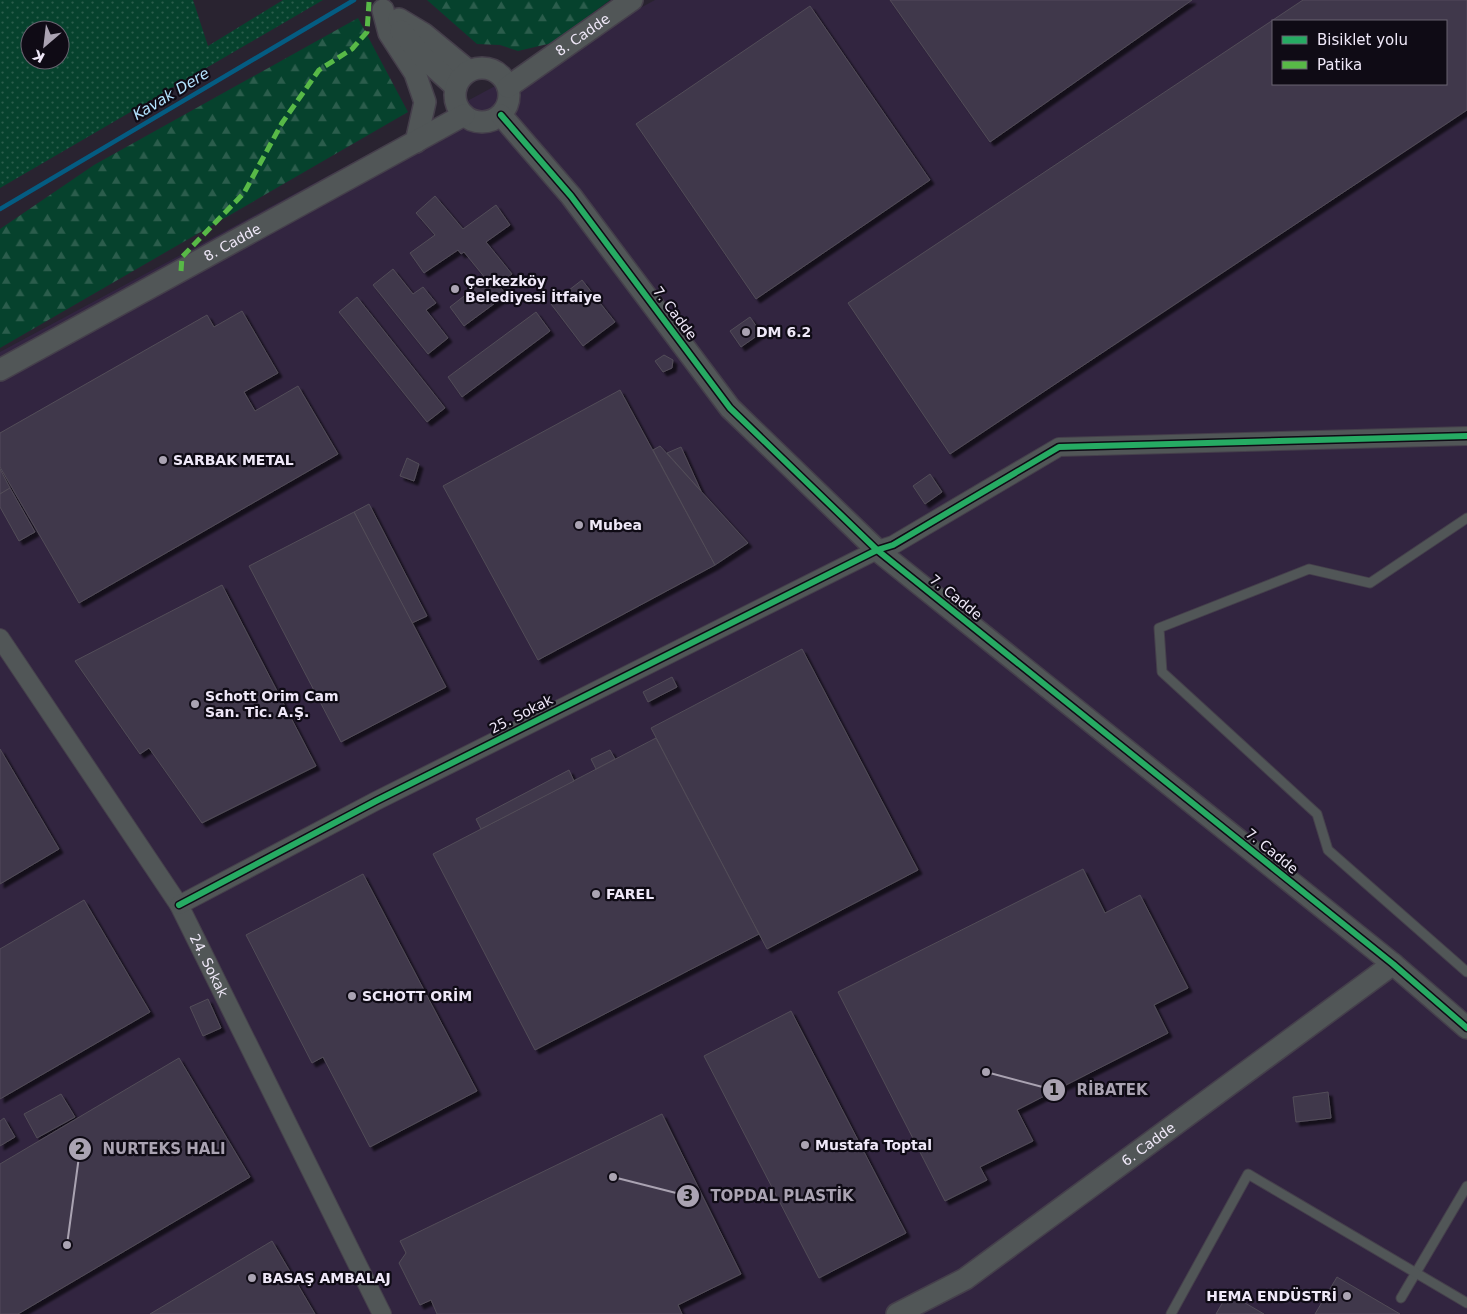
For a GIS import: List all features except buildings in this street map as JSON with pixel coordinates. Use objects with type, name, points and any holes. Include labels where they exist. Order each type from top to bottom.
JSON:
[{"type":"street","name":"8. Cadde","points":[[508,87],[632,0]]},
{"type":"street","points":[[378,5],[424,58],[463,79]]},
{"type":"street","points":[[378,5],[389,33],[415,73],[425,102],[416,142]]},
{"type":"street","points":[[482,68],[496,72],[508,87],[509,101],[501,115],[492,121],[478,122],[464,115],[455,100],[463,79],[482,68]]},
{"type":"street","name":"8. Cadde","points":[[0,370],[464,115]]},
{"type":"street","name":"7. Cadde","points":[[501,115],[571,196],[730,408],[877,550],[1393,964],[1467,1028]]},
{"type":"street","name":"25. Sokak","points":[[179,905],[376,801],[877,550],[893,545],[1059,447],[1467,436]]},
{"type":"street","name":"24. Sokak","points":[[0,638],[179,905],[382,1314]]},
{"type":"street","name":"6. Cadde","points":[[898,1314],[965,1279],[1393,964]]},
{"type":"lane","points":[[1467,518],[1370,583],[1309,569],[1159,628],[1162,672],[1317,814],[1328,850],[1467,972]]},
{"type":"lane","points":[[1171,1314],[1248,1174],[1467,1303]]},
{"type":"lane","points":[[1401,1298],[1467,1186]]},
{"type":"shaded area","points":[[655,0],[1467,0],[1467,1314],[0,1314],[0,352]]},
{"type":"green space","points":[[0,0],[193,0],[208,46],[283,0],[323,0],[0,188]]},
{"type":"green space","points":[[427,0],[610,0],[552,43],[518,51],[500,45],[477,44]]},
{"type":"green space","points":[[358,18],[408,112],[0,348],[0,229],[94,165]]},
{"type":"waterway","name":"Kavak Dere","points":[[0,209],[354,0]]},
{"type":"marked path","points":[[181,271],[182,257],[244,193],[282,123],[319,70],[352,49],[367,32],[369,2]]},
{"type":"cycle path","points":[[501,115],[571,196],[730,408],[877,550],[1393,964],[1467,1028]]},
{"type":"cycle path","points":[[179,905],[376,801],[877,550],[893,545],[1059,447],[1467,436]]},
{"type":"place","name":"Çerkezköy Belediyesi İtfaiye","points":[[455,289]]},
{"type":"place","name":"DM 6.2","points":[[746,332]]},
{"type":"place","name":"SARBAK METAL","points":[[163,460]]},
{"type":"place","name":"Mubea","points":[[579,525]]},
{"type":"place","name":"Schott Orim Cam San. Tic. A.Ş.","points":[[195,704]]},
{"type":"place","name":"FAREL","points":[[596,894]]},
{"type":"place","name":"SCHOTT ORİM","points":[[352,996]]},
{"type":"place","name":"RİBATEK","points":[[986,1072]]},
{"type":"place","name":"Mustafa Toptal","points":[[805,1145]]},
{"type":"place","name":"TOPDAL PLASTİK","points":[[613,1177]]},
{"type":"place","name":"NURTEKS HALI","points":[[67,1245]]},
{"type":"place","name":"BASAŞ AMBALAJ","points":[[252,1278]]},
{"type":"place","name":"HEMA ENDÜSTRİ","points":[[1347,1296]]}]
